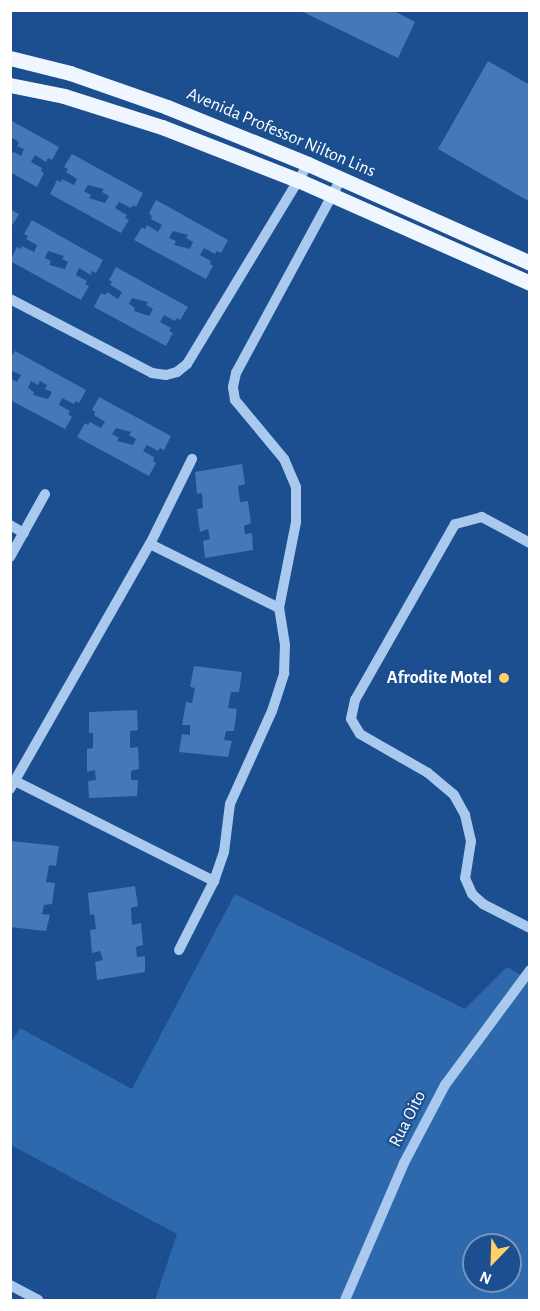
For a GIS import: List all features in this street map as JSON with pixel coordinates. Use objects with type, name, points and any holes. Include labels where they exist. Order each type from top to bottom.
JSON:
[{"type":"main road","name":"Avenida Professor Nilton Lins","points":[[10,58],[70,73],[167,106],[308,164],[530,263]]},
{"type":"main road","points":[[64,96],[70,73]]},
{"type":"main road","name":"Avenida Professor Nilton Lins","points":[[10,85],[64,96],[162,127],[300,181],[530,283]]},
{"type":"street","points":[[10,299],[152,373],[165,375],[177,372],[187,364],[300,181],[308,164]]},
{"type":"street","points":[[179,950],[214,881],[224,852],[230,804],[272,711],[284,673],[285,645],[279,608],[296,522],[296,487],[284,459],[235,400],[233,387],[236,373],[334,196],[341,179]]},
{"type":"street","points":[[192,459],[150,544],[13,785],[214,881]]},
{"type":"street","points":[[10,557],[45,495]]},
{"type":"street","points":[[530,543],[482,517],[455,524],[355,700],[351,719],[360,734],[428,773],[453,795],[465,815],[471,841],[465,878],[472,894],[483,904],[530,928]]},
{"type":"street","points":[[10,525],[24,533]]},
{"type":"street","points":[[150,544],[279,608]]},
{"type":"street","name":"Rua Oito","points":[[345,1300],[404,1163],[444,1085],[530,970]]},
{"type":"street","points":[[10,1286],[38,1300]]},
{"type":"shaded area","points":[[235,894],[465,1009],[507,967],[529,980],[529,1300],[155,1300],[177,1234],[11,1145],[11,1042],[20,1028],[132,1089]]},
{"type":"building","points":[[299,10],[392,10],[415,22],[398,58]]},
{"type":"building","points":[[488,61],[530,85],[530,202],[438,149]]},
{"type":"building","points":[[10,120],[59,147],[52,160],[48,158],[46,162],[35,155],[31,162],[42,168],[41,171],[44,173],[37,187],[10,172],[10,155],[14,152],[21,156],[24,149],[17,146],[19,143],[16,140],[12,138],[10,141]]},
{"type":"building","points":[[72,154],[143,193],[136,207],[133,205],[131,208],[119,202],[115,208],[127,215],[125,218],[129,220],[121,233],[50,194],[57,180],[61,182],[62,179],[74,185],[77,179],[66,172],[68,169],[64,167]],"holes":[[[88,185],[104,189],[102,192],[109,196],[105,203],[89,198],[91,195],[84,191]]]},
{"type":"building","points":[[156,200],[228,240],[221,253],[217,251],[215,254],[204,248],[200,255],[211,261],[210,264],[213,266],[206,279],[134,240],[142,227],[145,229],[147,225],[158,232],[162,225],[151,219],[152,216],[149,213]],"holes":[[[173,231],[188,235],[186,238],[193,242],[190,249],[174,245],[176,241],[169,238]]]},
{"type":"building","points":[[10,209],[19,214],[10,229]]},
{"type":"building","points":[[32,220],[103,260],[96,273],[92,271],[91,275],[79,268],[76,275],[87,281],[85,284],[89,286],[81,300],[10,261],[17,247],[21,249],[22,246],[34,252],[37,245],[26,239],[28,236],[24,234]],"holes":[[[48,251],[64,256],[62,259],[68,262],[65,269],[49,265],[51,261],[45,258]]]},
{"type":"building","points":[[116,267],[188,307],[180,320],[177,318],[175,321],[164,315],[160,322],[171,328],[169,331],[173,333],[166,346],[94,307],[101,293],[105,295],[107,292],[118,299],[122,292],[110,285],[112,282],[109,280]],"holes":[[[132,298],[148,302],[146,305],[153,309],[149,316],[134,311],[135,308],[129,304]]]},
{"type":"building","points":[[15,351],[86,390],[79,403],[76,401],[74,404],[62,398],[59,405],[70,411],[68,414],[72,417],[65,429],[10,400],[10,378],[17,382],[21,375],[10,370],[10,358]],"holes":[[[31,381],[38,385],[40,381],[47,385],[45,389],[52,392],[48,399],[33,395],[34,392],[28,388]]]},
{"type":"building","points":[[99,397],[171,436],[164,450],[160,448],[158,451],[147,445],[143,451],[154,457],[153,461],[156,463],[149,476],[77,437],[85,423],[88,425],[90,422],[101,428],[105,422],[94,415],[95,412],[92,410]],"holes":[[[116,428],[131,432],[129,435],[136,439],[133,445],[117,441],[119,438],[112,434]]]},
{"type":"building","points":[[242,464],[245,484],[238,486],[240,502],[248,501],[251,523],[244,526],[245,534],[252,533],[253,550],[205,558],[203,541],[210,539],[208,529],[200,532],[197,509],[203,508],[202,493],[197,494],[195,472]]},
{"type":"building","points":[[194,666],[242,672],[239,692],[231,692],[228,708],[237,709],[234,731],[226,731],[224,740],[232,741],[228,757],[179,752],[182,734],[190,735],[190,725],[182,725],[186,702],[192,703],[195,688],[190,687]]},
{"type":"building","points":[[137,710],[138,730],[130,731],[130,748],[138,747],[139,769],[131,771],[131,780],[138,780],[137,796],[89,798],[88,781],[96,780],[95,770],[87,772],[87,749],[93,748],[93,733],[89,733],[89,712]]},
{"type":"building","points":[[11,841],[59,846],[56,866],[49,865],[46,882],[55,883],[52,904],[44,905],[42,914],[50,915],[46,931],[10,927]]},
{"type":"building","points":[[135,886],[138,906],[131,908],[132,925],[141,923],[143,945],[136,947],[137,957],[145,956],[145,972],[97,980],[95,962],[103,960],[100,951],[92,953],[90,930],[96,929],[94,914],[90,915],[88,893]]},
{"type":"place","name":"Afrodite Motel","points":[[504,678]]}]
